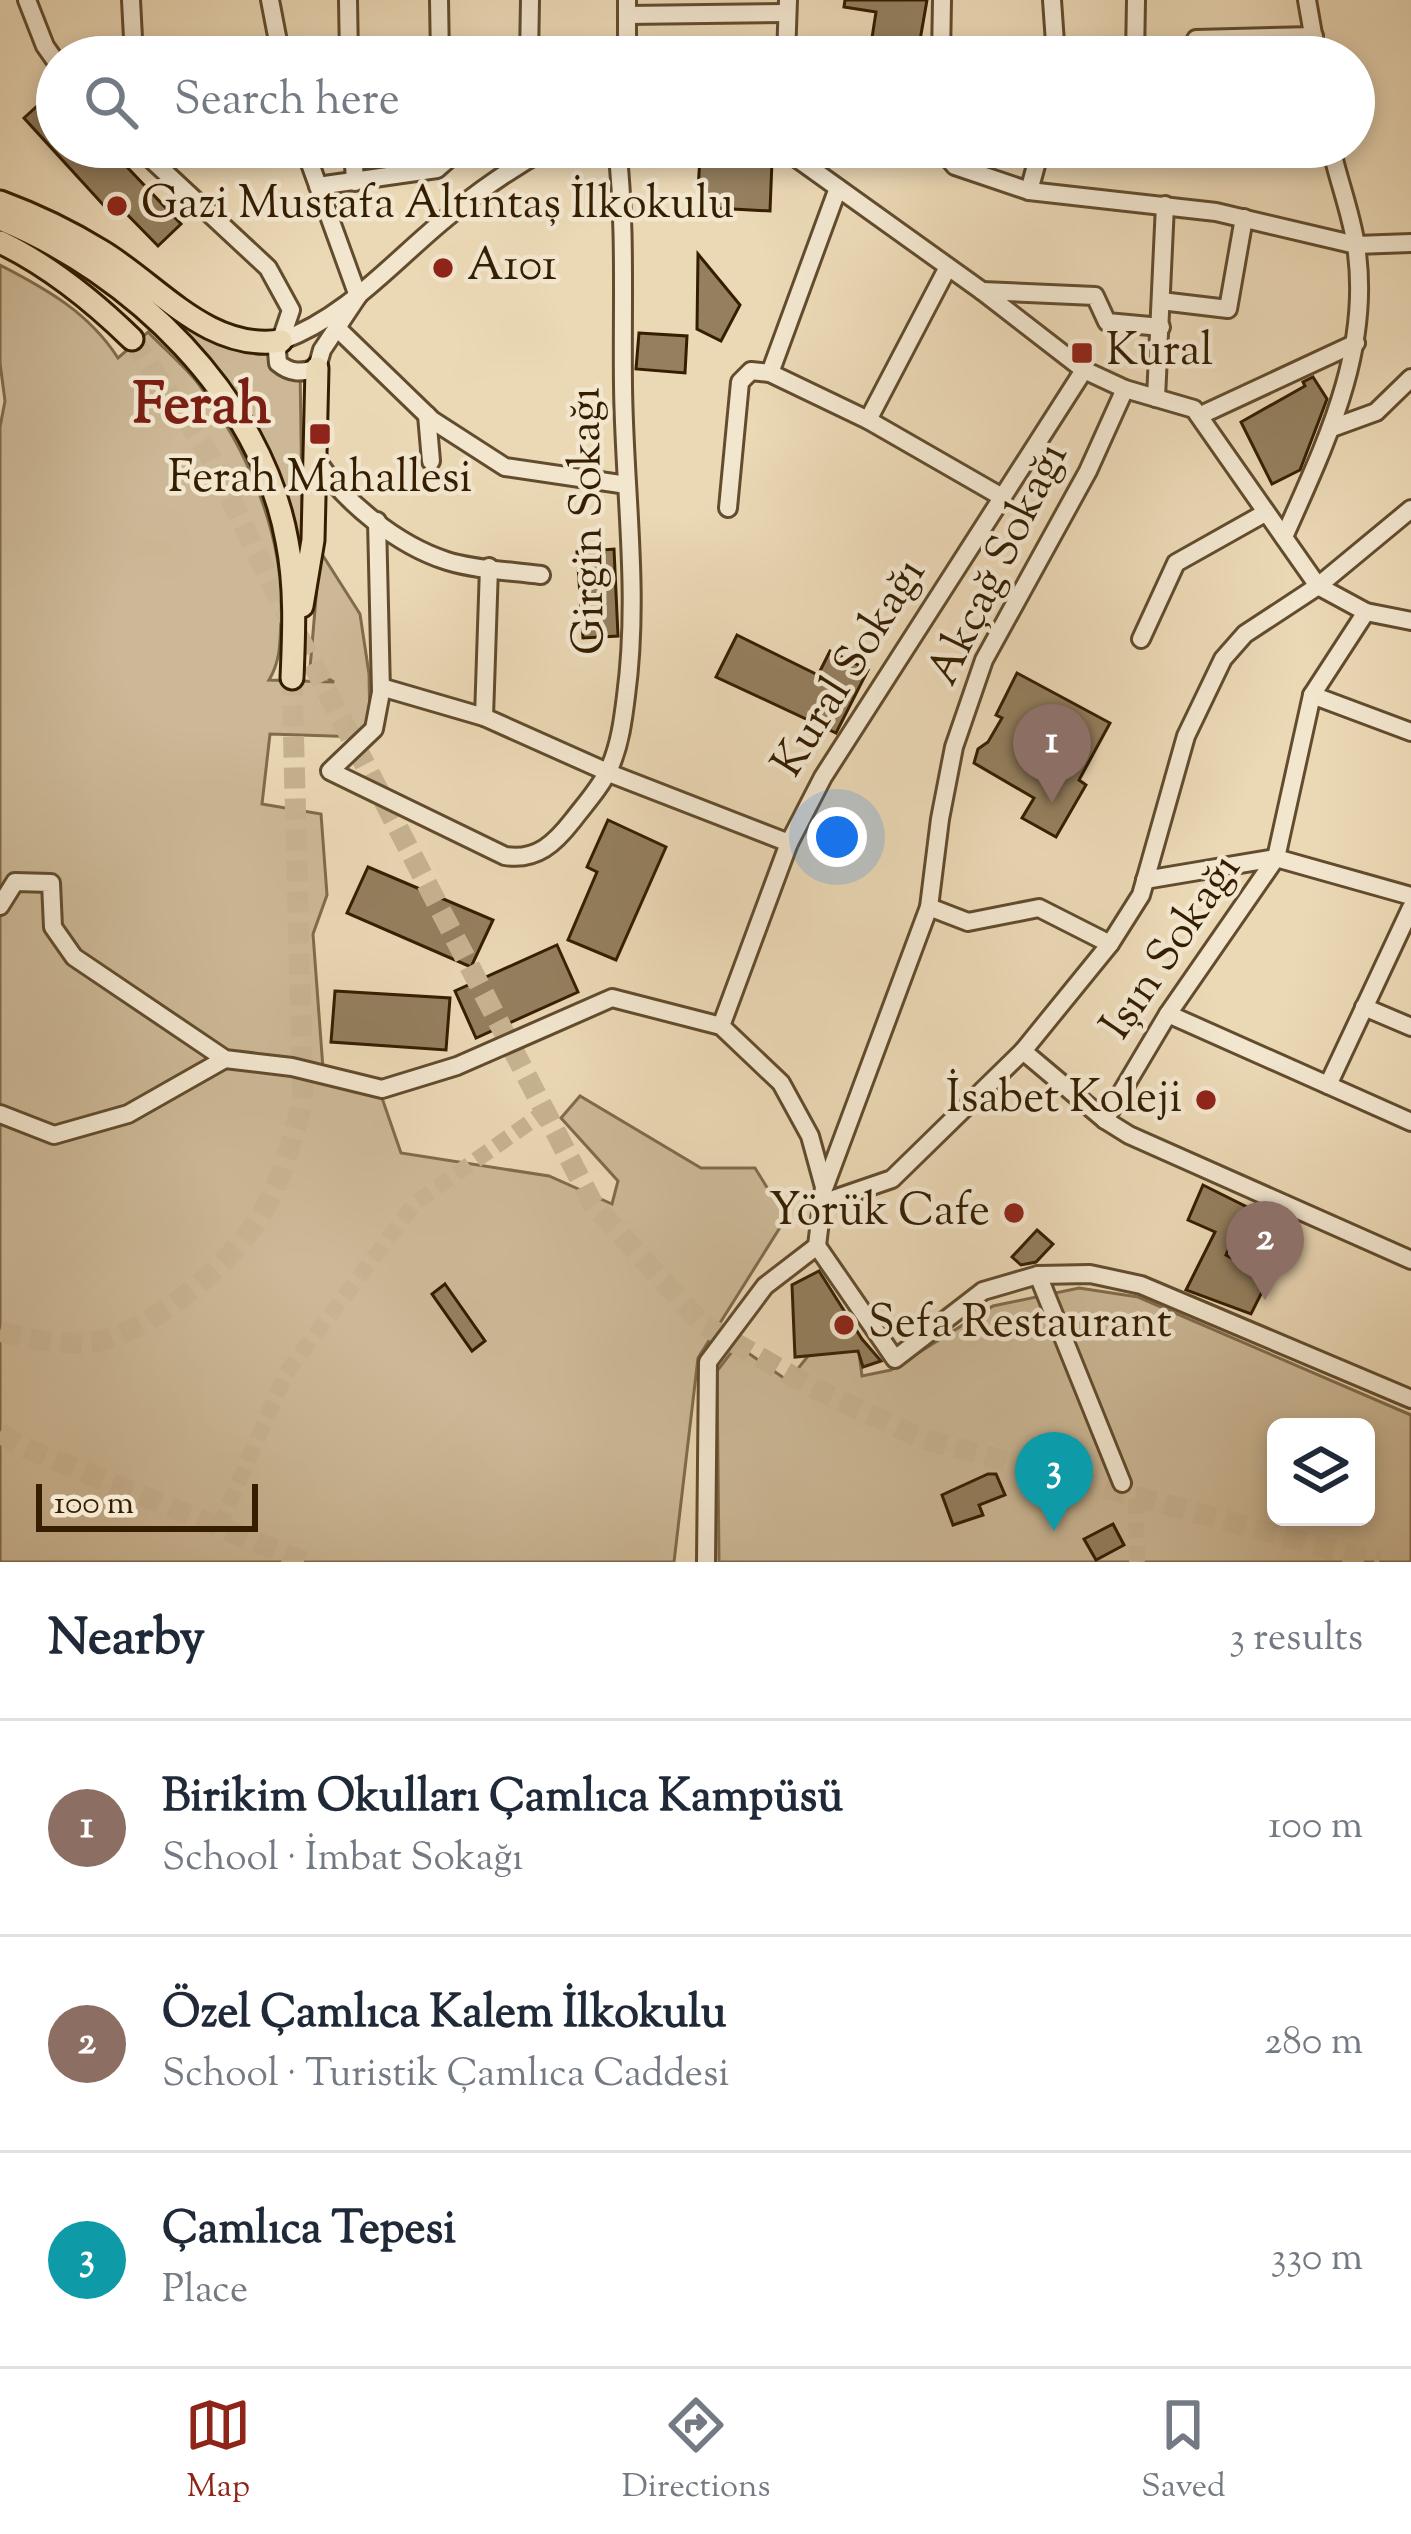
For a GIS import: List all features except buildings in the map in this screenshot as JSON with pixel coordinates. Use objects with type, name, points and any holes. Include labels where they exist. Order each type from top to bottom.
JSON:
[{"type":"main road","points":[[0,202],[34,214],[104,252],[196,320],[230,337],[260,344],[280,341]]},
{"type":"main road","points":[[0,219],[65,251],[130,295],[204,370],[232,409],[274,495],[287,539],[293,593],[292,678],[313,541],[317,368]]},
{"type":"main road","points":[[0,242],[76,289],[132,340]]},
{"type":"street","points":[[27,0],[41,36]]},
{"type":"street","points":[[131,0],[133,36]]},
{"type":"street","points":[[270,0],[277,36]]},
{"type":"street","points":[[349,0],[349,36]]},
{"type":"street","points":[[440,0],[440,36]]},
{"type":"street","points":[[529,36],[530,0]]},
{"type":"street","points":[[941,36],[942,0]]},
{"type":"street","points":[[1052,0],[1055,36]]},
{"type":"street","points":[[1135,36],[1136,0]]},
{"type":"street","points":[[1307,0],[1314,36]]},
{"type":"street","points":[[627,8],[787,6],[786,36]]},
{"type":"street","points":[[161,168],[268,268],[291,310],[280,341],[278,362],[285,369],[301,373],[317,368],[322,350],[358,296]]},
{"type":"street","points":[[312,168],[358,296]]},
{"type":"street","points":[[355,168],[356,182]]},
{"type":"street","points":[[318,186],[437,168]]},
{"type":"street","points":[[280,341],[311,330],[358,296],[451,214],[519,168]]},
{"type":"street","name":"Girgin Sokağı","points":[[381,687],[374,729],[330,771],[505,856],[543,850],[558,839],[608,772],[621,734],[633,648],[634,589],[618,168]]},
{"type":"street","points":[[810,168],[1084,370],[1202,415],[1318,586],[1366,612],[1411,621]]},
{"type":"street","points":[[962,168],[1029,191],[1244,218],[1356,245],[1411,243]]},
{"type":"street","points":[[1029,191],[1035,168]]},
{"type":"street","points":[[1284,537],[1332,428],[1356,343],[1356,245],[1336,168]]},
{"type":"street","points":[[770,373],[838,188]]},
{"type":"street","points":[[1156,398],[1165,205]]},
{"type":"street","points":[[1161,302],[1228,309],[1244,218]]},
{"type":"street","points":[[868,420],[948,267]]},
{"type":"street","points":[[982,291],[1095,296],[1107,322],[1161,328]]},
{"type":"street","points":[[337,328],[427,415],[506,466],[627,485]]},
{"type":"street","points":[[1202,415],[1356,343]]},
{"type":"street","name":"Kural Sokağı","points":[[721,1026],[789,843],[823,776],[1084,370]]},
{"type":"street","points":[[728,508],[740,382],[751,371],[770,373],[868,420],[1002,497]]},
{"type":"street","points":[[1332,428],[1376,412],[1411,378]]},
{"type":"street","name":"Akçağ Sokağı","points":[[823,1195],[929,907],[954,747],[984,660],[1088,471],[1125,389]]},
{"type":"street","points":[[427,415],[430,460]]},
{"type":"street","points":[[316,459],[334,487],[396,536],[448,561],[541,575]]},
{"type":"street","points":[[823,1195],[892,1179],[1023,1052],[1110,944],[1141,895],[1180,753],[1223,658],[1271,614],[1318,586],[1411,509]]},
{"type":"street","points":[[1141,639],[1177,563],[1265,513]]},
{"type":"street","points":[[377,521],[381,687],[484,717],[789,843]]},
{"type":"street","points":[[484,717],[490,567]]},
{"type":"street","name":"Işın Sokağı","points":[[1105,1120],[1168,1014],[1276,858],[1312,695],[1366,612]]},
{"type":"street","points":[[1312,695],[1411,732]]},
{"type":"street","points":[[1144,880],[1276,858],[1411,896]]},
{"type":"street","points":[[0,906],[15,882],[51,883],[53,928],[74,957],[225,1059],[292,1067],[382,1088],[457,1066],[612,998],[721,1026],[782,1083],[809,1136],[823,1195],[817,1246],[895,1359],[983,1291],[1038,1275],[1090,1274],[1141,1285],[1411,1399]]},
{"type":"street","points":[[929,907],[968,922],[1039,908],[1110,944]]},
{"type":"street","points":[[1328,1085],[1411,908]]},
{"type":"street","points":[[1364,1007],[1411,1027]]},
{"type":"street","points":[[1168,1014],[1411,1122]]},
{"type":"street","points":[[1023,1052],[1105,1120],[1186,1162],[1411,1259]]},
{"type":"street","points":[[0,1114],[54,1135],[128,1114],[225,1059]]},
{"type":"street","points":[[706,1562],[708,1362],[765,1286],[817,1246]]},
{"type":"street","points":[[1038,1275],[1122,1483]]},
{"type":"shaded area","points":[[0,265],[66,304],[118,358],[148,332],[194,379],[217,411],[248,466],[277,557],[280,642],[269,680],[334,682],[310,668],[320,551],[360,614],[369,674],[370,729],[362,737],[270,734],[262,804],[321,814],[327,895],[313,934],[324,1082],[382,1098],[401,1153],[549,1176],[612,1204],[618,1181],[561,1118],[580,1096],[701,1168],[755,1168],[786,1218],[698,1358],[674,1562],[0,1562],[0,427],[5,401],[0,363]]},
{"type":"shaded area","points":[[144,291],[269,345],[279,361],[300,367],[303,565],[280,484],[246,416],[200,353]]},
{"type":"shaded area","points":[[1079,1288],[1138,1297],[1411,1415],[1411,1562],[719,1562],[717,1371],[737,1345],[788,1381],[808,1356],[858,1345],[862,1376],[891,1370],[993,1306]]},
{"type":"tunnel","points":[[132,339],[209,454],[277,595],[593,1204],[702,1324],[811,1387],[923,1439],[1379,1562]]},
{"type":"tunnel","points":[[0,1331],[83,1343],[131,1329],[183,1297],[230,1255],[275,1188],[303,1101],[292,678]]},
{"type":"tunnel","points":[[219,1527],[286,1373],[416,1202],[546,1111]]},
{"type":"tunnel","points":[[0,1432],[18,1445],[305,1562]]},
{"type":"tunnel","points":[[1136,1498],[1137,1562]]},
{"type":"place","name":"Gazi Mustafa Altıntaş İlkokulu","points":[[117,206]]},
{"type":"place","name":"A101","points":[[443,268]]},
{"type":"place","name":"Kural","points":[[1082,353]]},
{"type":"place","name":"Ferah Mahallesi","points":[[320,434]]},
{"type":"place","name":"Birikim Okulları Çamlıca Kampüsü","points":[[1052,803]]},
{"type":"place","name":"İsabet Koleji","points":[[1206,1100]]},
{"type":"place","name":"Yörük Cafe","points":[[1014,1213]]},
{"type":"place","name":"Özel Çamlıca Kalem İlkokulu","points":[[1265,1300]]},
{"type":"place","name":"Sefa Restaurant","points":[[844,1325]]},
{"type":"place","name":"Çamlıca Tepesi","points":[[1054,1531]]},
{"type":"district","name":"Ferah","points":[[202,408]]}]
